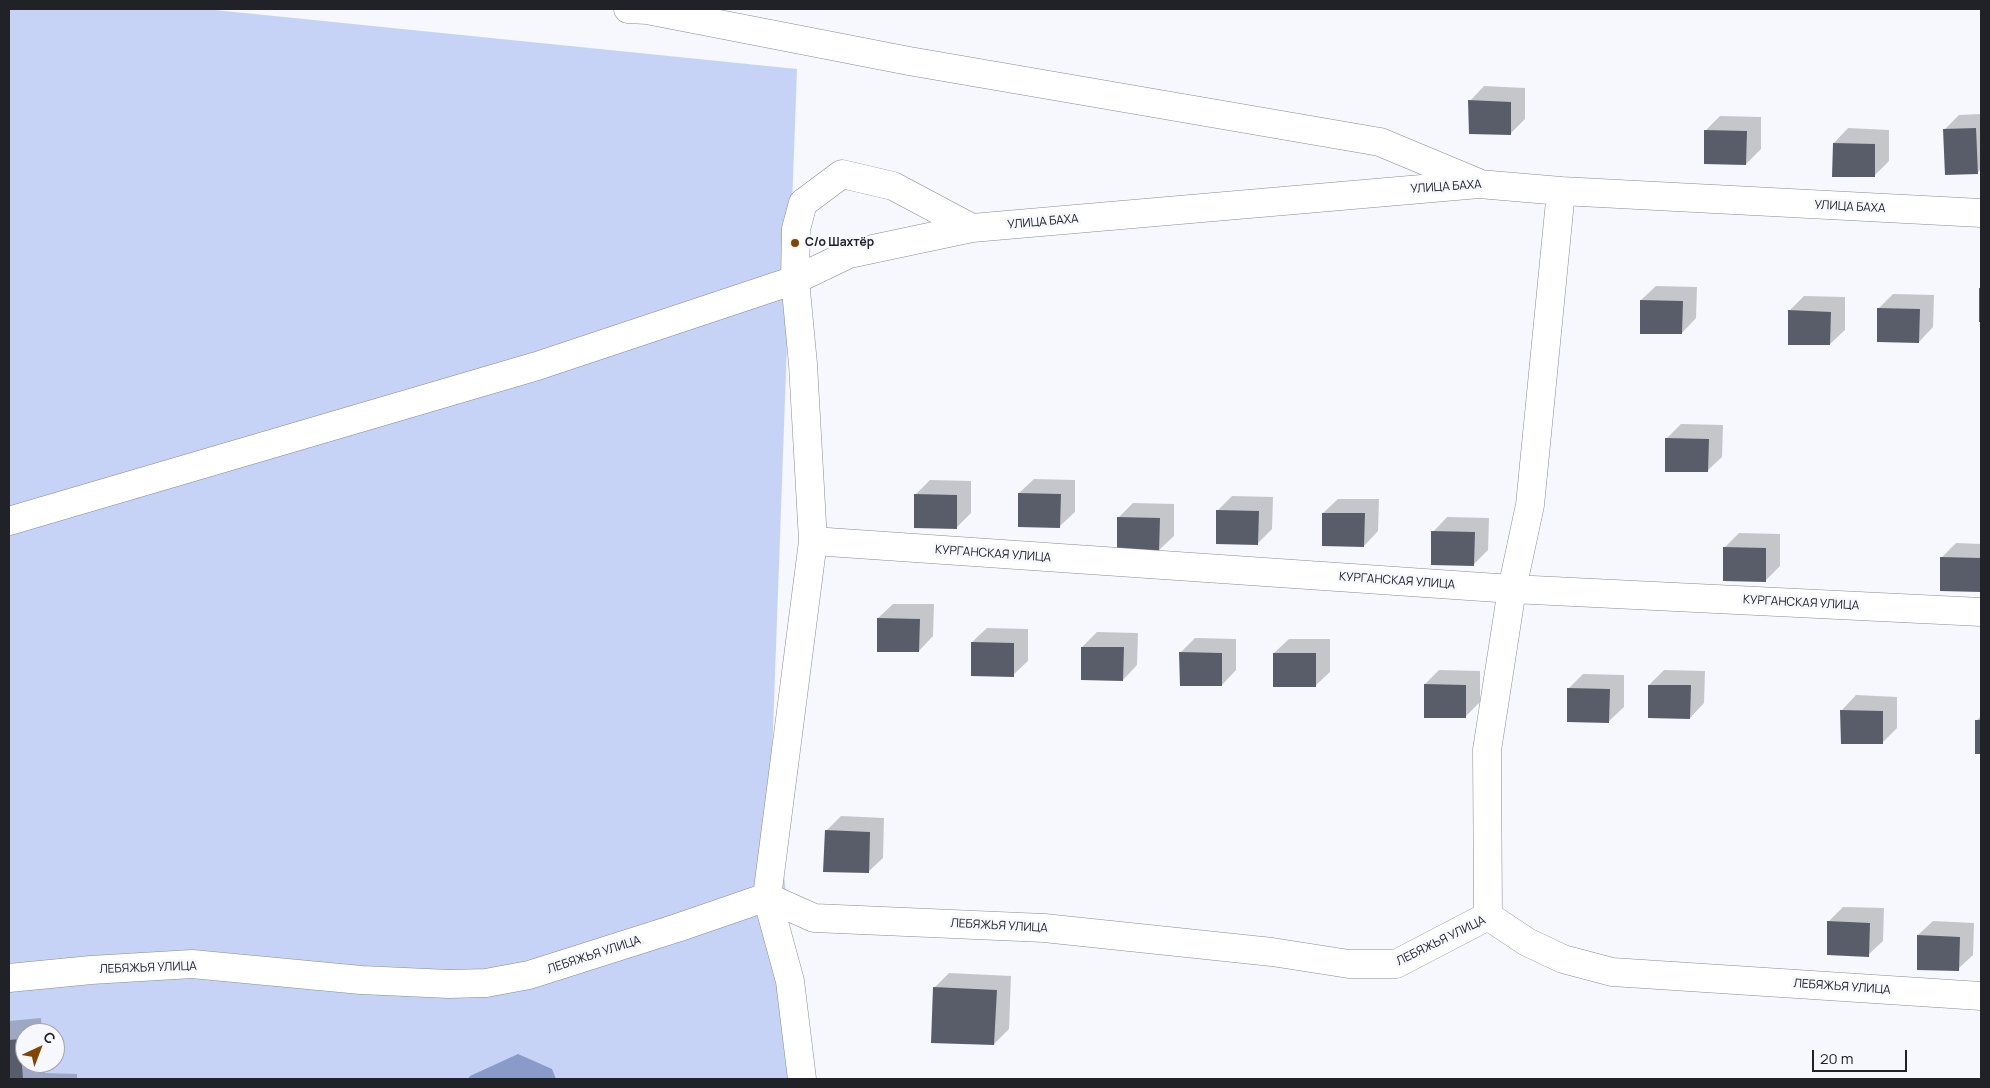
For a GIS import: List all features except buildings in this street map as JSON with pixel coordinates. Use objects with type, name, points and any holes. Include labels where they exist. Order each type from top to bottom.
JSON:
[{"type":"street","points":[[628,9],[647,10],[919,62],[1380,142],[1479,184]]},
{"type":"street","points":[[802,1079],[790,981],[767,897],[812,542],[803,364],[795,280],[796,229],[803,203],[842,174],[893,186],[972,228]]},
{"type":"street","name":"УЛИЦА БАХА","points":[[9,521],[536,366],[795,280],[849,254],[972,228],[1479,184],[1561,191],[1981,213]]},
{"type":"street","points":[[1488,916],[1487,750],[1512,589],[1530,505],[1561,191]]},
{"type":"street","name":"КУРГАНСКАЯ УЛИЦА","points":[[812,542],[1512,589],[1981,612]]},
{"type":"street","name":"ЛЕБЯЖЬЯ УЛИЦА","points":[[9,978],[91,970],[192,964],[361,980],[448,984],[486,982],[529,975],[767,897],[814,918],[1044,928],[1272,952],[1349,964],[1396,964],[1488,916],[1527,942],[1563,959],[1612,972],[1981,996]]},
{"type":"shaded area","points":[[9,9],[205,9],[797,69],[772,757],[805,1079],[9,1079]]},
{"type":"shaded area","points":[[518,1054],[552,1069],[556,1079],[468,1079],[470,1076]]},
{"type":"place","name":"С/о Шахтёр","points":[[795,243]]}]
